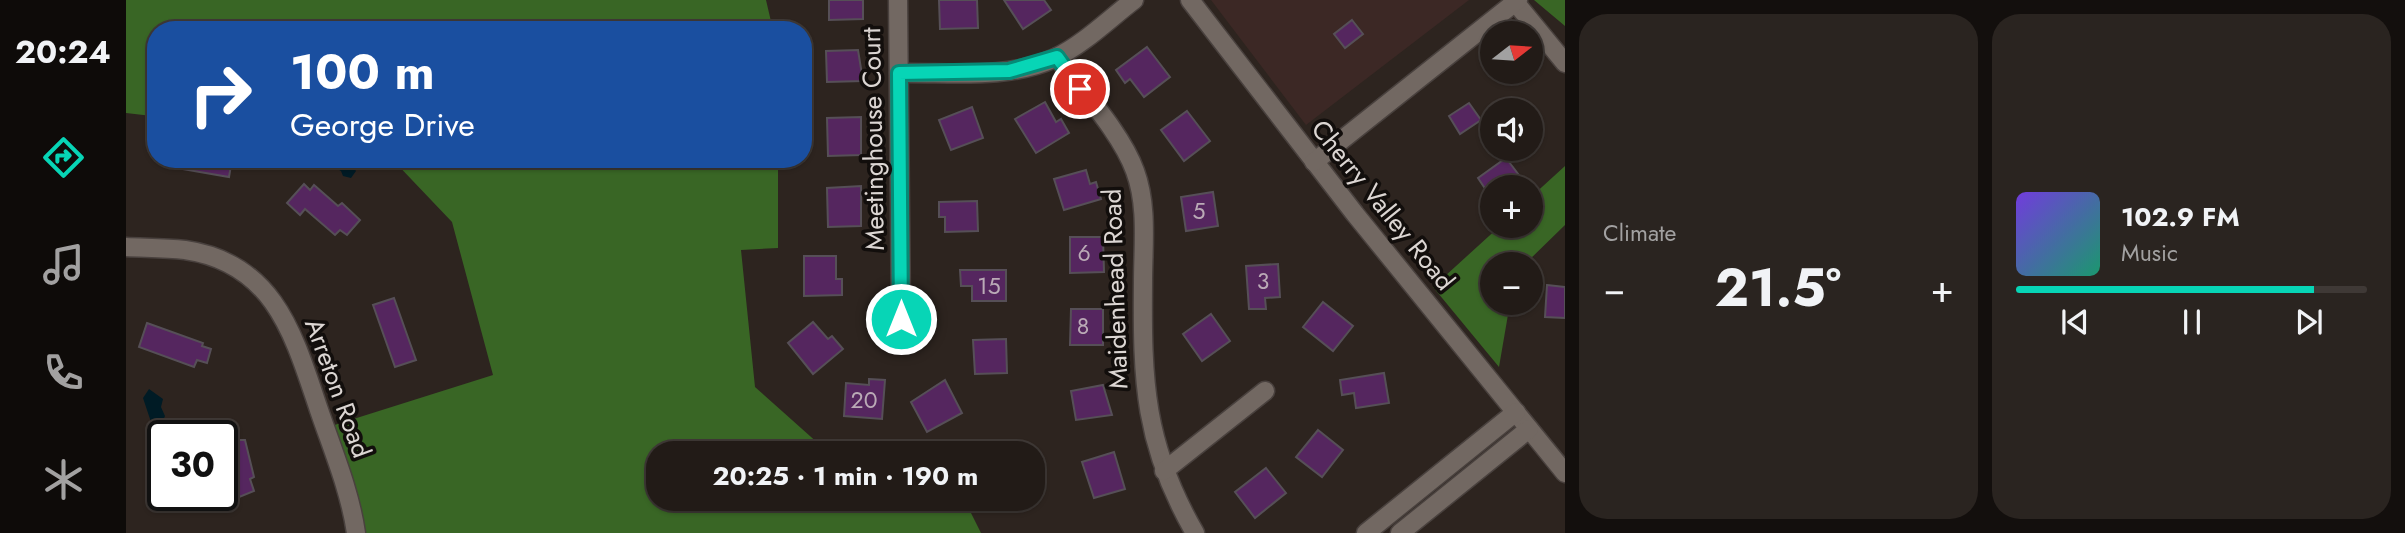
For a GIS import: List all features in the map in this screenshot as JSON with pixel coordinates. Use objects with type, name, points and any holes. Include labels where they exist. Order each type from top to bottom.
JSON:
[{"type":"street","name":"Meetinghouse Court","points":[[898,0],[901,319]]},
{"type":"street","points":[[899,73],[1009,71],[1057,57],[1134,0]]},
{"type":"street","name":"Cherry Valley Road","points":[[1190,0],[1314,162],[1565,473]]},
{"type":"street","points":[[1314,162],[1516,1],[1565,63]]},
{"type":"street","name":"Maidenhead Road","points":[[1057,57],[1125,149],[1141,191],[1143,373],[1151,431],[1164,471],[1195,533]]},
{"type":"street","name":"Arreton Road","points":[[126,247],[185,250],[210,256],[232,265],[267,293],[293,333],[346,487],[356,533]]},
{"type":"street","points":[[1164,471],[1265,391]]},
{"type":"street","points":[[1366,533],[1516,412]]},
{"type":"street","points":[[1400,533],[1529,429]]},
{"type":"shaded area","points":[[1211,0],[1469,0],[1306,125]]},
{"type":"green space","points":[[126,0],[766,0],[771,21],[147,21],[147,115],[126,113]]},
{"type":"green space","points":[[1534,0],[1565,0],[1565,26]]},
{"type":"green space","points":[[1565,166],[1565,225],[1537,252],[1480,252],[1480,315],[1508,315],[1499,367],[1433,287],[1487,238],[1543,238],[1543,186]]},
{"type":"green space","points":[[401,168],[778,168],[778,248],[741,250],[755,387],[816,441],[646,441],[646,511],[970,511],[981,533],[349,533],[325,428],[493,375],[452,222]]},
{"type":"water","points":[[336,168],[354,168],[356,171],[351,178],[343,176]]},
{"type":"water","points":[[149,389],[163,399],[161,407],[165,416],[163,420],[150,420],[143,398]]},
{"type":"building","points":[[829,0],[863,0],[863,19],[829,20]]},
{"type":"building","points":[[939,0],[977,0],[978,28],[940,29]]},
{"type":"building","points":[[1004,0],[1044,0],[1051,10],[1023,29]]},
{"type":"building","points":[[1352,20],[1363,34],[1345,48],[1334,34]]},
{"type":"building","points":[[1147,47],[1170,77],[1144,97],[1130,79],[1125,83],[1116,70]]},
{"type":"building","points":[[858,50],[863,81],[827,82],[826,51]]},
{"type":"building","points":[[1045,102],[1056,122],[1061,119],[1069,133],[1036,153],[1015,119]]},
{"type":"building","points":[[1469,103],[1480,121],[1460,134],[1449,116]]},
{"type":"building","points":[[972,107],[983,138],[951,150],[939,120]]},
{"type":"building","points":[[1187,111],[1210,141],[1184,161],[1161,130]]},
{"type":"building","points":[[861,117],[861,155],[828,156],[827,118]]},
{"type":"building","points":[[1502,161],[1508,161],[1519,175],[1482,175]]},
{"type":"building","points":[[177,168],[230,168],[229,177]]},
{"type":"building","points":[[1086,170],[1090,184],[1096,182],[1101,199],[1064,210],[1054,179]]},
{"type":"building","points":[[304,184],[310,190],[314,185],[338,206],[342,203],[360,220],[347,235],[340,230],[335,235],[305,209],[300,215],[287,203]]},
{"type":"building","points":[[861,186],[861,226],[828,227],[827,188]]},
{"type":"building","points":[[1213,192],[1218,226],[1186,231],[1181,197]]},
{"type":"building","points":[[977,201],[978,231],[945,232],[945,217],[939,217],[939,202]]},
{"type":"building","points":[[1070,237],[1103,237],[1104,272],[1070,273]]},
{"type":"building","points":[[804,256],[836,256],[836,279],[842,279],[842,295],[804,296]]},
{"type":"building","points":[[1278,264],[1280,297],[1265,298],[1266,309],[1249,309],[1246,266]]},
{"type":"building","points":[[960,270],[1006,270],[1006,301],[972,301],[972,286],[961,286]]},
{"type":"building","points":[[1547,285],[1565,287],[1565,318],[1545,317]]},
{"type":"building","points":[[394,298],[416,360],[395,367],[373,305]]},
{"type":"building","points":[[1323,302],[1353,326],[1333,351],[1303,327]]},
{"type":"building","points":[[1071,309],[1103,309],[1103,345],[1070,345]]},
{"type":"building","points":[[1211,314],[1230,341],[1202,361],[1183,334]]},
{"type":"building","points":[[813,322],[828,339],[832,336],[843,349],[813,374],[788,343]]},
{"type":"building","points":[[147,323],[203,343],[202,346],[211,349],[207,363],[197,360],[194,367],[139,347]]},
{"type":"building","points":[[1006,339],[1007,373],[975,374],[973,340]]},
{"type":"building","points":[[1384,373],[1389,403],[1356,408],[1354,393],[1342,395],[1340,380]]},
{"type":"building","points":[[869,379],[885,380],[882,419],[844,416],[846,383],[869,385]]},
{"type":"building","points":[[945,380],[962,413],[927,432],[911,402]]},
{"type":"building","points":[[1103,385],[1112,415],[1076,420],[1071,391]]},
{"type":"building","points":[[1318,430],[1343,450],[1322,477],[1296,457]]},
{"type":"building","points":[[238,440],[245,440],[254,477],[250,479],[254,491],[238,498]]},
{"type":"building","points":[[1114,452],[1125,489],[1094,498],[1082,462]]},
{"type":"building","points":[[1266,468],[1286,493],[1255,518],[1235,492]]},
{"type":"route","points":[[901,319],[899,73],[1009,71],[1057,57],[1080,89]]}]
